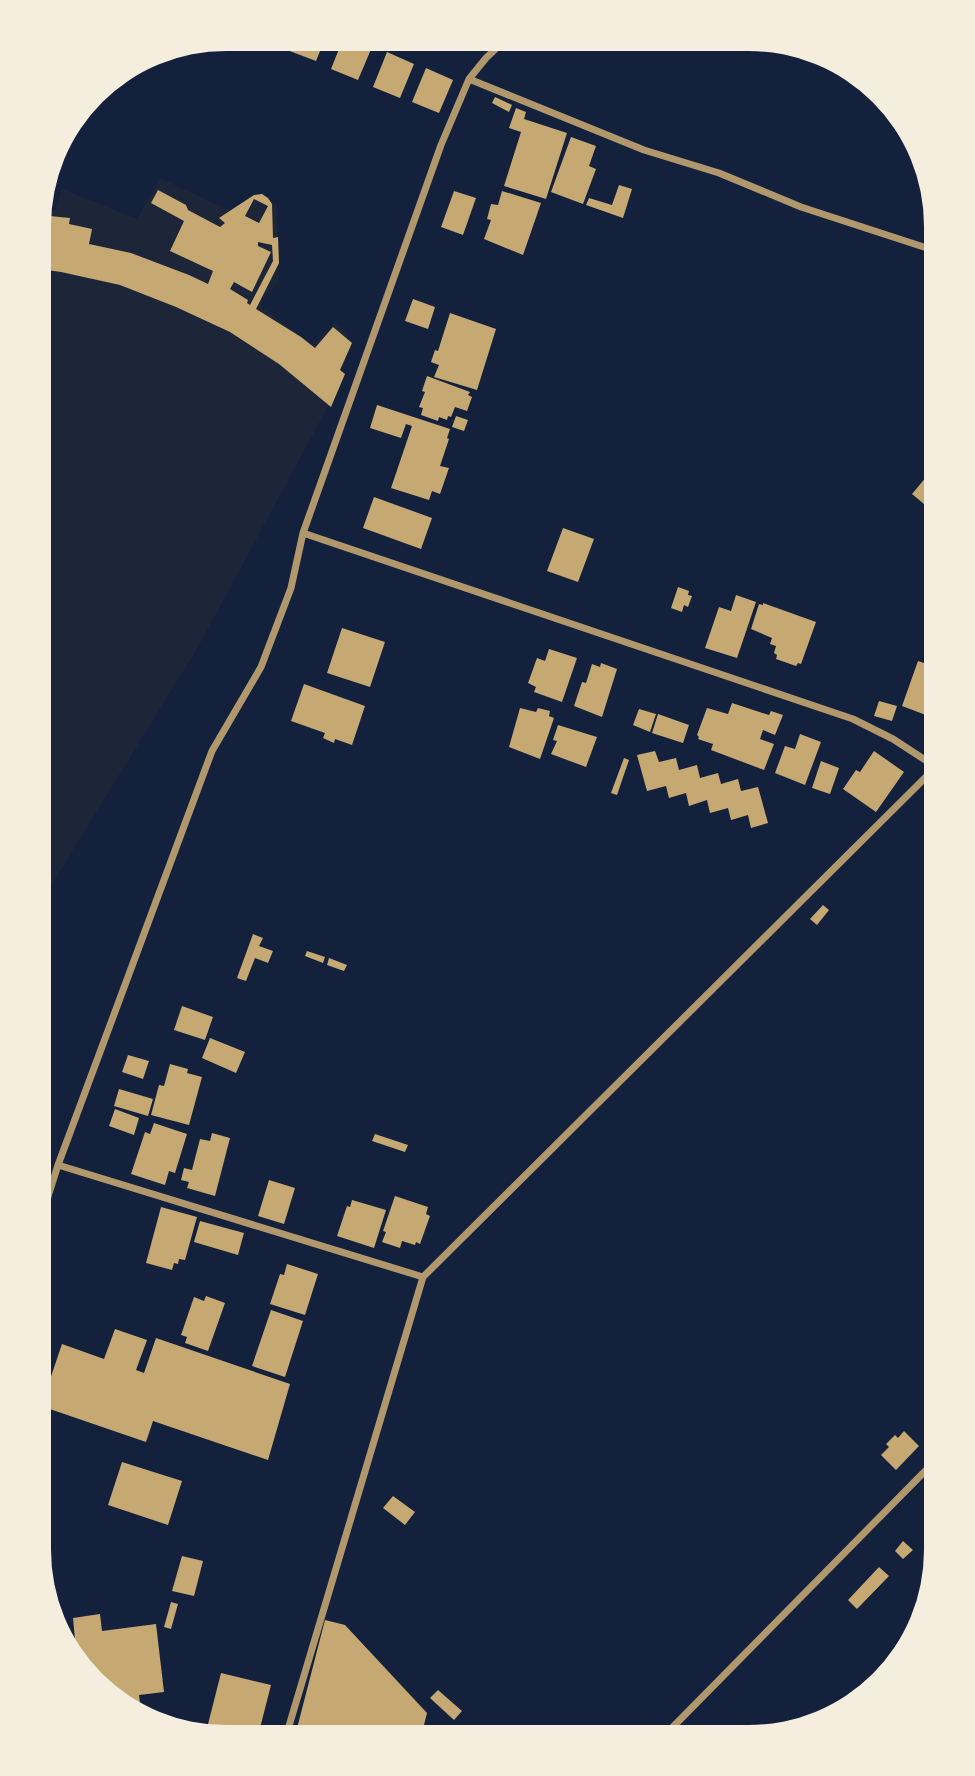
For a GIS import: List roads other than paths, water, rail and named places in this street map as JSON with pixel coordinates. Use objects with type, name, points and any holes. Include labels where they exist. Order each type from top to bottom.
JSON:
[{"type":"street","points":[[51,1187],[212,751],[261,667],[291,588],[303,533],[441,145],[469,79],[493,51]]},
{"type":"street","points":[[469,79],[644,150],[719,173],[802,207],[924,246]]},
{"type":"street","points":[[303,533],[853,719],[924,759]]},
{"type":"street","points":[[289,1725],[423,1277],[924,779]]},
{"type":"street","points":[[58,1165],[423,1277]]},
{"type":"street","points":[[675,1725],[924,1472]]}]
